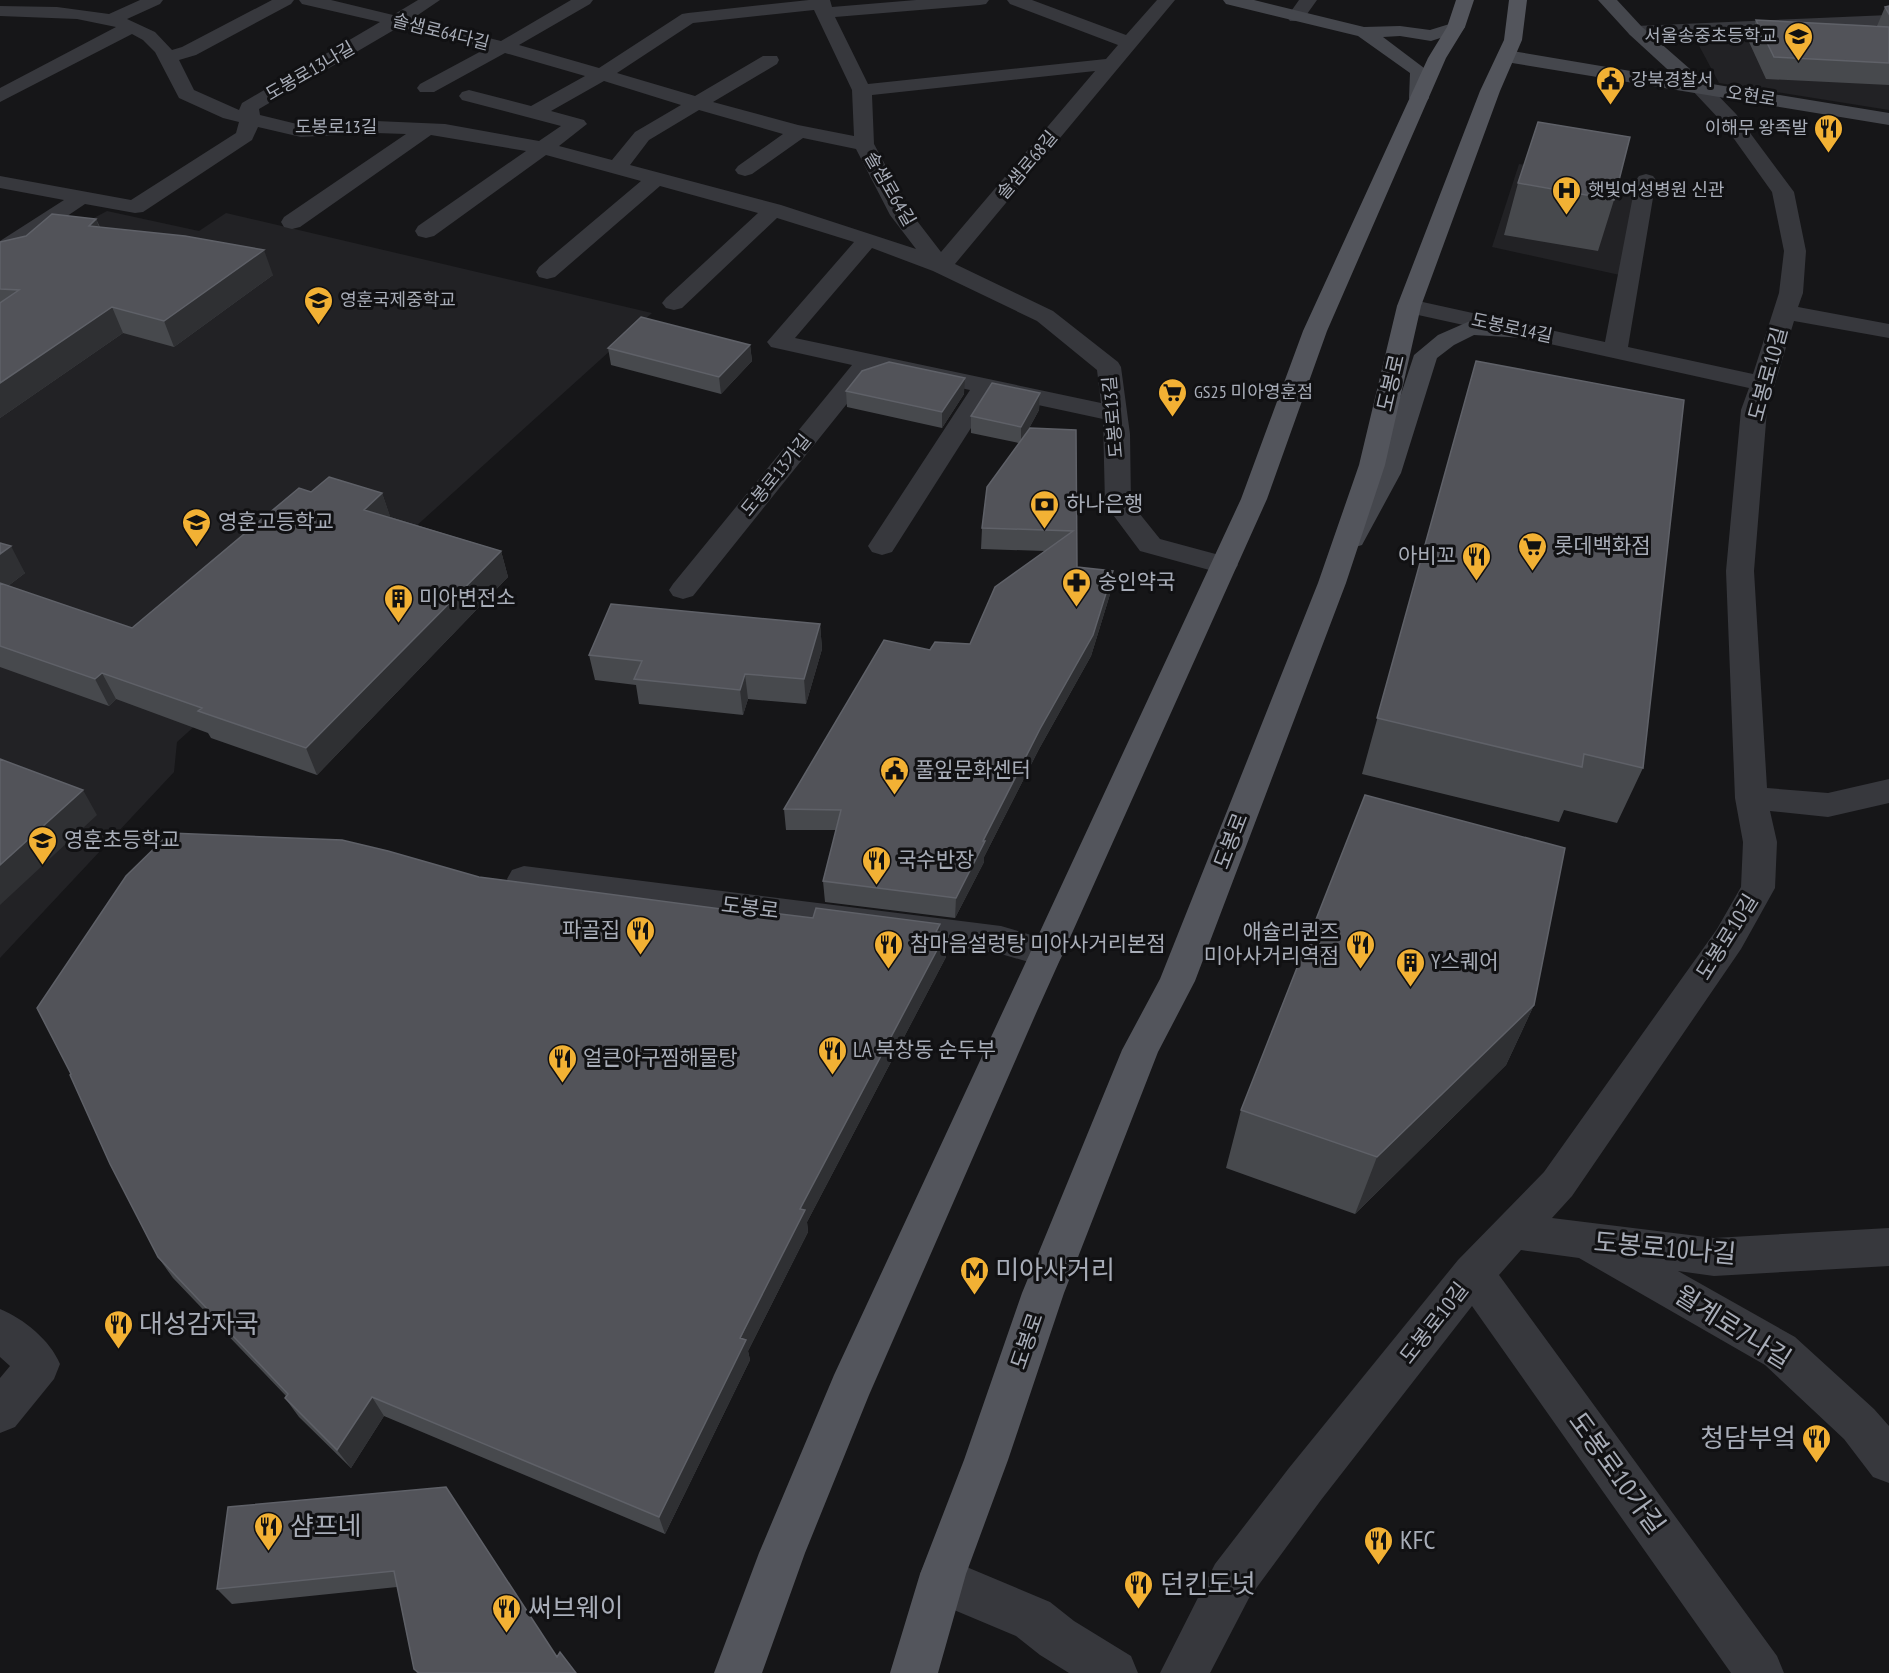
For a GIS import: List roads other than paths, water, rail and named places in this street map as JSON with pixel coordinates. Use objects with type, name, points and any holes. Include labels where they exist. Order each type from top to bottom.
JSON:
[{"type":"main road","points":[[1232,0],[1364,32],[1400,31],[1431,36],[1460,14]]},
{"type":"main road","name":"도봉로","points":[[914,1673],[943,1574],[986,1460],[1043,1293],[1140,1050],[1177,981],[1340,561],[1372,465],[1409,306],[1513,40],[1518,0]]},
{"type":"main road","name":"도봉로10길","points":[[1606,0],[1636,31],[1700,88]]},
{"type":"main road","points":[[738,1673],[782,1553],[849,1390],[1254,499],[1315,331],[1437,58],[1460,14]]},
{"type":"main road","points":[[1364,32],[1419,71],[1419,98]]},
{"type":"main road","name":"오현로","points":[[1506,57],[1889,119]]},
{"type":"main road","points":[[1340,561],[1388,473],[1426,355],[1446,340],[1470,328],[1524,331]]},
{"type":"street","points":[[39,13],[64,0]]},
{"type":"street","points":[[109,21],[154,0]]},
{"type":"street","points":[[166,57],[189,51],[285,0]]},
{"type":"street","name":"솔샘로64다길","points":[[308,0],[503,47],[799,132],[864,144]]},
{"type":"street","name":"도봉로13나길","points":[[0,182],[135,207],[245,136],[249,107],[431,0]]},
{"type":"street","points":[[503,47],[584,0]]},
{"type":"street","points":[[533,113],[602,74],[688,18],[822,5],[980,0]]},
{"type":"street","points":[[1016,0],[1131,42]]},
{"type":"street","name":"솔샘로68길","points":[[941,266],[1166,0]]},
{"type":"street","points":[[1296,17],[1308,0]]},
{"type":"street","name":"솔샘로64길","points":[[822,5],[862,90],[864,144],[901,215],[941,266]]},
{"type":"street","name":"도봉로13길","points":[[0,11],[85,15],[130,27],[150,36],[172,63],[186,94],[230,114],[301,131],[376,127],[445,130],[543,148],[773,210],[868,239],[941,266],[1045,316],[1109,367],[1118,434],[1118,504],[1150,545],[1224,565]]},
{"type":"street","points":[[1636,31],[1889,20]]},
{"type":"street","points":[[0,96],[130,27]]},
{"type":"street","name":"솔샘로64다길","points":[[427,88],[503,47]]},
{"type":"street","points":[[616,169],[642,136],[770,60]]},
{"type":"street","points":[[862,90],[1112,64]]},
{"type":"street","name":"도봉로10길","points":[[1184,1673],[1232,1581],[1305,1484],[1473,1273],[1558,1184],[1729,939],[1758,888],[1760,842],[1751,798],[1740,571],[1754,410],[1791,293],[1795,251],[1784,192],[1729,118],[1700,88]]},
{"type":"street","points":[[426,231],[577,124],[469,96]]},
{"type":"street","name":"도봉로13길","points":[[292,222],[427,129]]},
{"type":"street","points":[[745,170],[799,132]]},
{"type":"street","points":[[547,272],[656,179]]},
{"type":"street","points":[[1615,350],[1646,180]]},
{"type":"street","points":[[0,251],[82,197]]},
{"type":"street","points":[[674,303],[773,210]]},
{"type":"street","points":[[868,239],[779,342],[1115,414]]},
{"type":"street","name":"도봉로14길","points":[[1409,306],[1763,384]]},
{"type":"street","points":[[1785,312],[1889,331]]},
{"type":"street","name":"도봉로13가길","points":[[684,590],[868,361]]},
{"type":"street","points":[[882,546],[986,386]]},
{"type":"street","points":[[1751,798],[1828,805],[1889,790]]},
{"type":"street","name":"도봉로","points":[[524,879],[964,934],[1001,940],[1046,953]]},
{"type":"street","name":"도봉로10나길","points":[[1514,1231],[1714,1257],[1889,1247]]},
{"type":"street","name":"월계로7나길","points":[[1585,1240],[1780,1351],[1859,1424],[1889,1461]]},
{"type":"street","name":"도봉로10가길","points":[[1473,1273],[1760,1673]]},
{"type":"street","points":[[0,1329],[39,1364],[0,1412]]},
{"type":"street","points":[[943,1574],[952,1585],[1033,1619],[1057,1638],[1114,1673]]},
{"type":"place","name":"서울송중초등학교","points":[[1798,62]]},
{"type":"place","name":"강북경찰서","points":[[1610,106]]},
{"type":"place","name":"이해무 왕족발","points":[[1829,154]]},
{"type":"place","name":"햇빛여성병원 신관","points":[[1567,216]]},
{"type":"place","name":"영훈국제중학교","points":[[319,326]]},
{"type":"place","name":"GS25 미아영훈점","points":[[1173,418]]},
{"type":"place","name":"하나은행","points":[[1045,530]]},
{"type":"place","name":"영훈고등학교","points":[[197,548]]},
{"type":"place","name":"롯데백화점","points":[[1533,572]]},
{"type":"place","name":"아비꼬","points":[[1477,582]]},
{"type":"place","name":"숭인약국","points":[[1077,608]]},
{"type":"place","name":"미아변전소","points":[[398,624]]},
{"type":"place","name":"풀잎문화센터","points":[[894,796]]},
{"type":"place","name":"영훈초등학교","points":[[43,866]]},
{"type":"place","name":"국수반장","points":[[876,886]]},
{"type":"place","name":"파골집","points":[[641,956]]},
{"type":"place","name":"참마음설렁탕 미아사거리본점","points":[[889,970]]},
{"type":"place","name":"애슐리퀸즈 미아사거리역점","points":[[1360,970]]},
{"type":"place","name":"Y스퀘어","points":[[1410,988]]},
{"type":"place","name":"LA 북창동 순두부","points":[[832,1076]]},
{"type":"place","name":"얼큰아구찜해물탕","points":[[562,1084]]},
{"type":"place","name":"미아사거리","points":[[974,1296]]},
{"type":"place","name":"대성감자국","points":[[118,1350]]},
{"type":"place","name":"청담부엌","points":[[1817,1464]]},
{"type":"place","name":"샴프네","points":[[269,1552]]},
{"type":"place","name":"KFC","points":[[1379,1566]]},
{"type":"place","name":"던킨도넛","points":[[1139,1610]]},
{"type":"place","name":"써브웨이","points":[[507,1634]]}]
